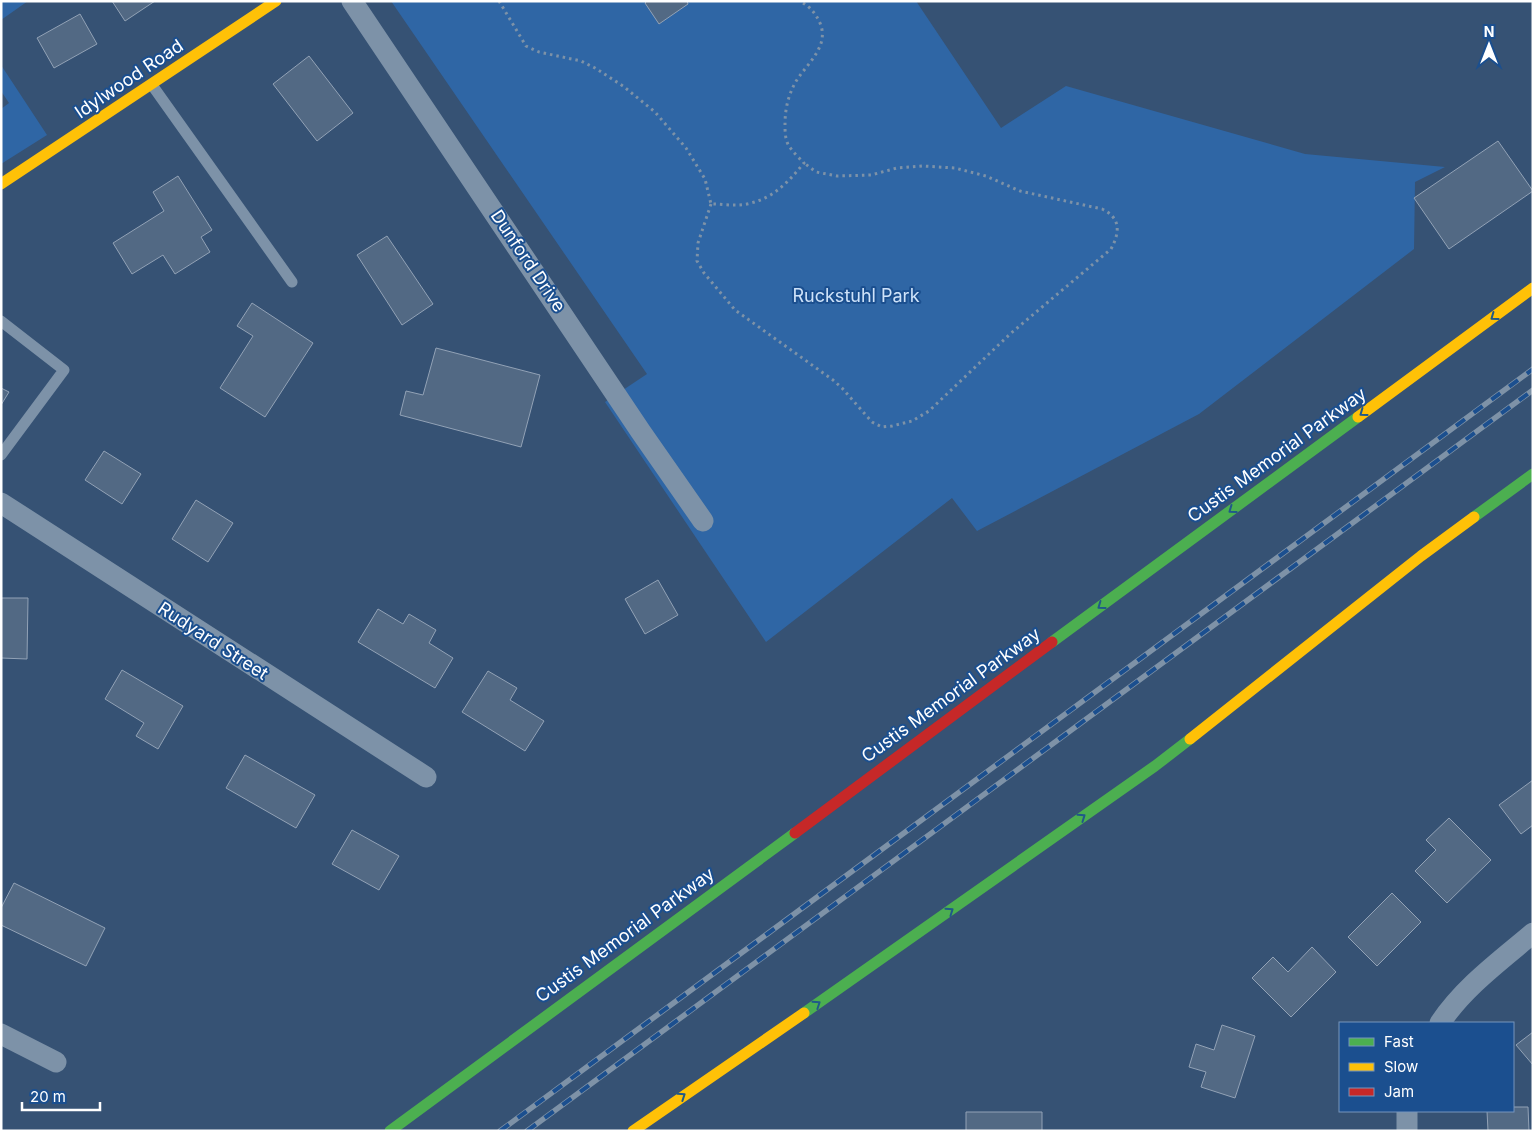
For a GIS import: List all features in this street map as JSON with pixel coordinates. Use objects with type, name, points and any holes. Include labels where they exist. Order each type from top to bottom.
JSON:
[{"type":"main road","name":"Idylwood Road","points":[[1,184],[276,1]]},
{"type":"main road","name":"Custis Memorial Parkway","points":[[390,1131],[1533,288]]},
{"type":"main road","points":[[633,1131],[893,952],[1155,766],[1414,562],[1533,474]]},
{"type":"street","name":"Dunford Drive","points":[[352,1],[641,432],[703,521]]},
{"type":"street","name":"Rudyard Street","points":[[1,504],[426,777]]},
{"type":"street","points":[[1441,1022],[1468,988],[1533,934]]},
{"type":"street","points":[[1,1034],[56,1062]]},
{"type":"street","points":[[1407,1112],[1407,1131]]},
{"type":"lane","points":[[152,85],[292,282]]},
{"type":"lane","points":[[1,321],[64,370],[1,455]]},
{"type":"path","points":[[499,1],[526,46],[539,52],[582,61],[623,86],[655,112],[686,148],[705,180],[711,204],[696,249],[696,261],[708,278],[735,310],[833,380],[872,422],[887,427],[912,421],[929,410],[1010,334],[1111,250],[1118,233],[1118,227],[1112,216],[1102,209],[1020,191],[971,171],[940,166],[923,166],[897,168],[871,175],[837,176],[816,172],[804,163],[787,144],[785,132],[785,112],[794,86],[804,68],[816,55],[823,31],[814,10],[800,1]]},
{"type":"path","points":[[711,204],[750,204],[764,198],[787,184],[804,163]]},
{"type":"green space","points":[[1,1],[28,1],[1,20]]},
{"type":"green space","name":"Ruckstuhl Park","points":[[391,1],[916,1],[1001,128],[1066,86],[1305,154],[1445,167],[1415,182],[1414,249],[1199,414],[977,531],[952,498],[766,642],[605,402],[647,374]]},
{"type":"green space","points":[[1,65],[47,135],[1,164],[1,109],[9,103],[1,91]]},
{"type":"building","points":[[112,1],[155,1],[125,21]]},
{"type":"building","points":[[647,1],[687,1],[688,4],[659,24],[645,3]]},
{"type":"building","points":[[80,14],[97,44],[54,68],[37,38]]},
{"type":"building","points":[[309,56],[353,113],[317,141],[273,84]]},
{"type":"building","points":[[1498,141],[1533,191],[1449,249],[1414,198]]},
{"type":"building","points":[[178,176],[212,230],[201,237],[210,252],[175,274],[163,255],[132,274],[113,243],[164,211],[153,192]]},
{"type":"building","points":[[387,236],[433,304],[402,325],[357,255]]},
{"type":"building","points":[[252,303],[313,343],[265,417],[220,388],[253,336],[237,326]]},
{"type":"building","points":[[436,348],[540,375],[521,447],[400,415],[406,391],[423,395]]},
{"type":"building","points":[[1,388],[9,392],[1,405]]},
{"type":"building","points":[[104,451],[141,474],[122,504],[85,480]]},
{"type":"building","points":[[196,500],[233,523],[208,562],[172,539]]},
{"type":"building","points":[[658,580],[678,615],[645,634],[625,599]]},
{"type":"building","points":[[1,598],[28,598],[27,659],[1,658]]},
{"type":"building","points":[[378,609],[403,624],[409,614],[436,630],[429,643],[453,658],[435,688],[358,642]]},
{"type":"building","points":[[122,670],[183,706],[158,749],[136,736],[144,723],[105,699]]},
{"type":"building","points":[[488,671],[517,688],[510,700],[544,721],[525,751],[462,712]]},
{"type":"building","points":[[245,755],[315,795],[296,828],[226,788]]},
{"type":"building","points":[[1533,780],[1533,825],[1521,834],[1499,805]]},
{"type":"building","points":[[1449,818],[1491,860],[1447,903],[1415,871],[1436,850],[1426,840]]},
{"type":"building","points":[[352,830],[399,856],[379,890],[332,864]]},
{"type":"building","points":[[14,883],[105,928],[86,966],[1,925],[1,908]]},
{"type":"building","points":[[1392,893],[1421,922],[1377,966],[1348,937]]},
{"type":"building","points":[[1312,947],[1336,972],[1291,1017],[1252,978],[1273,957],[1288,972]]},
{"type":"building","points":[[1222,1025],[1255,1036],[1235,1098],[1201,1087],[1206,1072],[1189,1067],[1196,1044],[1214,1050]]},
{"type":"building","points":[[1533,1032],[1533,1065],[1516,1045]]},
{"type":"building","points":[[1514,1107],[1528,1107],[1529,1131],[1488,1131],[1487,1112],[1514,1112]]},
{"type":"building","points":[[966,1112],[1042,1112],[1042,1131],[966,1131]]},
{"type":"railway","points":[[500,1131],[1533,369]]},
{"type":"railway","points":[[527,1131],[1533,390]]},
{"type":"traffic: fast","points":[[1052,642],[1358,417]]},
{"type":"traffic: fast","points":[[1474,517],[1533,474]]},
{"type":"traffic: fast","points":[[804,1013],[1155,766],[1190,739]]},
{"type":"traffic: fast","points":[[390,1131],[795,833]]},
{"type":"traffic: slow","points":[[1,184],[276,1]]},
{"type":"traffic: slow","points":[[1358,417],[1533,288]]},
{"type":"traffic: slow","points":[[1190,739],[1421,556],[1474,517]]},
{"type":"traffic: slow","points":[[633,1131],[804,1013]]},
{"type":"traffic: jam","points":[[795,833],[1052,642]]}]
